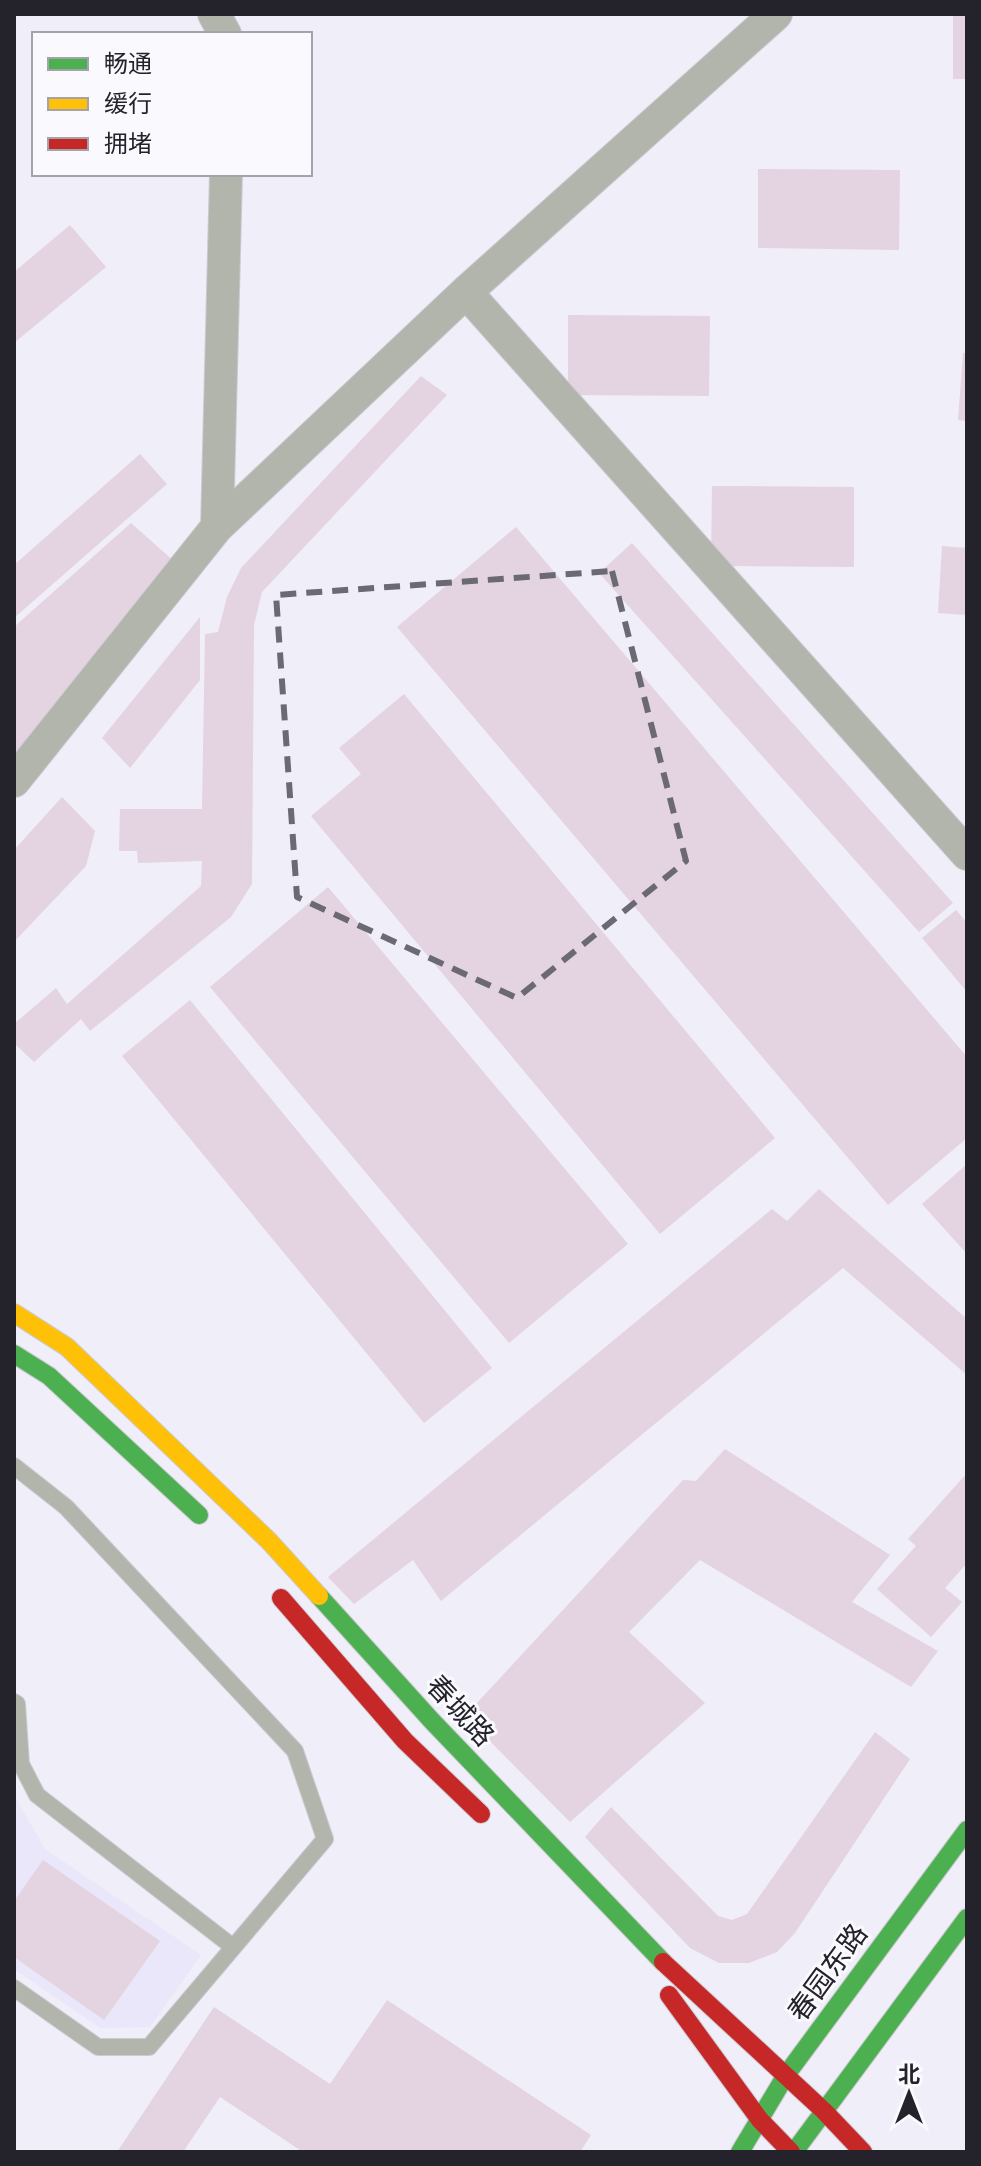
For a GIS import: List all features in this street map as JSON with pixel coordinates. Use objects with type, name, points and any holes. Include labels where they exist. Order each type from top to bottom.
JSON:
[{"type":"street","points":[[214,14],[224,32]]},
{"type":"street","points":[[14,781],[217,527],[466,292],[776,14]]},
{"type":"street","points":[[217,527],[226,176]]},
{"type":"street","points":[[466,292],[967,854]]},
{"type":"street","name":"春城路","points":[[14,1313],[67,1347],[269,1541],[432,1721],[677,1977],[786,2075],[863,2152]]},
{"type":"street","points":[[14,1354],[49,1376],[210,1525]]},
{"type":"street","name":"春城路","points":[[265,1580],[405,1741],[495,1827]]},
{"type":"street","name":"春园东路","points":[[740,2152],[786,2075],[967,1830]]},
{"type":"street","points":[[653,1978],[665,1989],[760,2120],[793,2152],[967,1918]]},
{"type":"lane","points":[[14,1466],[66,1507],[295,1751],[325,1839],[149,2047],[98,2047],[14,1988]]},
{"type":"lane","points":[[14,1702],[17,1704],[21,1764],[37,1795],[233,1947]]},
{"type":"highlighted area","points":[[612,571],[686,861],[517,998],[297,897],[276,595]]},
{"type":"shaded area","points":[[14,1795],[45,1849],[201,1955],[150,2027],[100,2028],[14,1969]]},
{"type":"building","points":[[953,14],[967,14],[967,79],[953,79]]},
{"type":"building","points":[[758,169],[900,170],[899,250],[758,248]]},
{"type":"building","points":[[70,225],[106,267],[14,343],[14,272]]},
{"type":"building","points":[[568,315],[710,316],[709,396],[568,395]]},
{"type":"building","points":[[963,353],[967,354],[967,421],[958,420]]},
{"type":"building","points":[[421,376],[447,395],[262,592],[254,625],[252,884],[231,917],[90,1031],[81,1019],[34,1062],[14,1043],[14,1024],[56,988],[67,1004],[201,886],[202,861],[138,863],[137,851],[119,851],[120,809],[202,809],[205,634],[218,632],[227,597],[241,568]]},
{"type":"building","points":[[140,454],[167,484],[14,618],[14,565]]},
{"type":"building","points":[[712,486],[854,487],[854,567],[711,566]]},
{"type":"building","points":[[131,523],[176,563],[14,762],[14,627]]},
{"type":"building","points":[[516,527],[967,1057],[967,1138],[888,1205],[397,627]]},
{"type":"building","points":[[632,543],[953,903],[919,932],[599,573]]},
{"type":"building","points":[[942,546],[967,548],[967,615],[938,613]]},
{"type":"building","points":[[200,617],[200,680],[130,768],[102,738]]},
{"type":"building","points":[[404,694],[775,1138],[660,1234],[311,816],[361,774],[339,748]]},
{"type":"building","points":[[62,797],[95,831],[86,866],[14,942],[14,850]]},
{"type":"building","points":[[328,887],[628,1244],[509,1343],[210,987]]},
{"type":"building","points":[[956,910],[967,923],[967,992],[922,938]]},
{"type":"building","points":[[190,1000],[492,1368],[424,1423],[122,1056]]},
{"type":"building","points":[[967,1164],[967,1254],[922,1204]]},
{"type":"building","points":[[819,1189],[967,1319],[967,1375],[843,1268],[441,1601],[413,1560],[354,1604],[328,1577],[772,1209],[787,1221]]},
{"type":"building","points":[[725,1449],[890,1555],[852,1602],[938,1651],[911,1687],[700,1560],[629,1632],[705,1703],[570,1822],[465,1716],[683,1480],[696,1481]]},
{"type":"building","points":[[967,1473],[967,1563],[945,1588],[962,1602],[931,1637],[877,1589],[916,1546],[908,1539]]},
{"type":"building","points":[[875,1732],[910,1759],[795,1933],[777,1952],[749,1963],[719,1963],[690,1948],[585,1837],[611,1807],[718,1916],[732,1920],[747,1914]]},
{"type":"building","points":[[43,1860],[160,1941],[104,2020],[14,1957],[14,1901]]},
{"type":"building","points":[[387,2000],[591,2135],[580,2152],[303,2152],[220,2097],[183,2152],[117,2152],[214,2007],[330,2084]]},
{"type":"traffic: fast","points":[[14,1354],[49,1376],[199,1515]]},
{"type":"traffic: fast","points":[[319,1596],[432,1721],[663,1962]]},
{"type":"traffic: fast","points":[[740,2152],[786,2075],[967,1830]]},
{"type":"traffic: fast","points":[[794,2152],[967,1918]]},
{"type":"traffic: slow","points":[[14,1313],[67,1347],[269,1541],[319,1596]]},
{"type":"traffic: jam","points":[[281,1598],[405,1741],[481,1814]]},
{"type":"traffic: jam","points":[[663,1962],[824,2111],[863,2152]]},
{"type":"traffic: jam","points":[[669,1995],[760,2120],[791,2152]]}]
